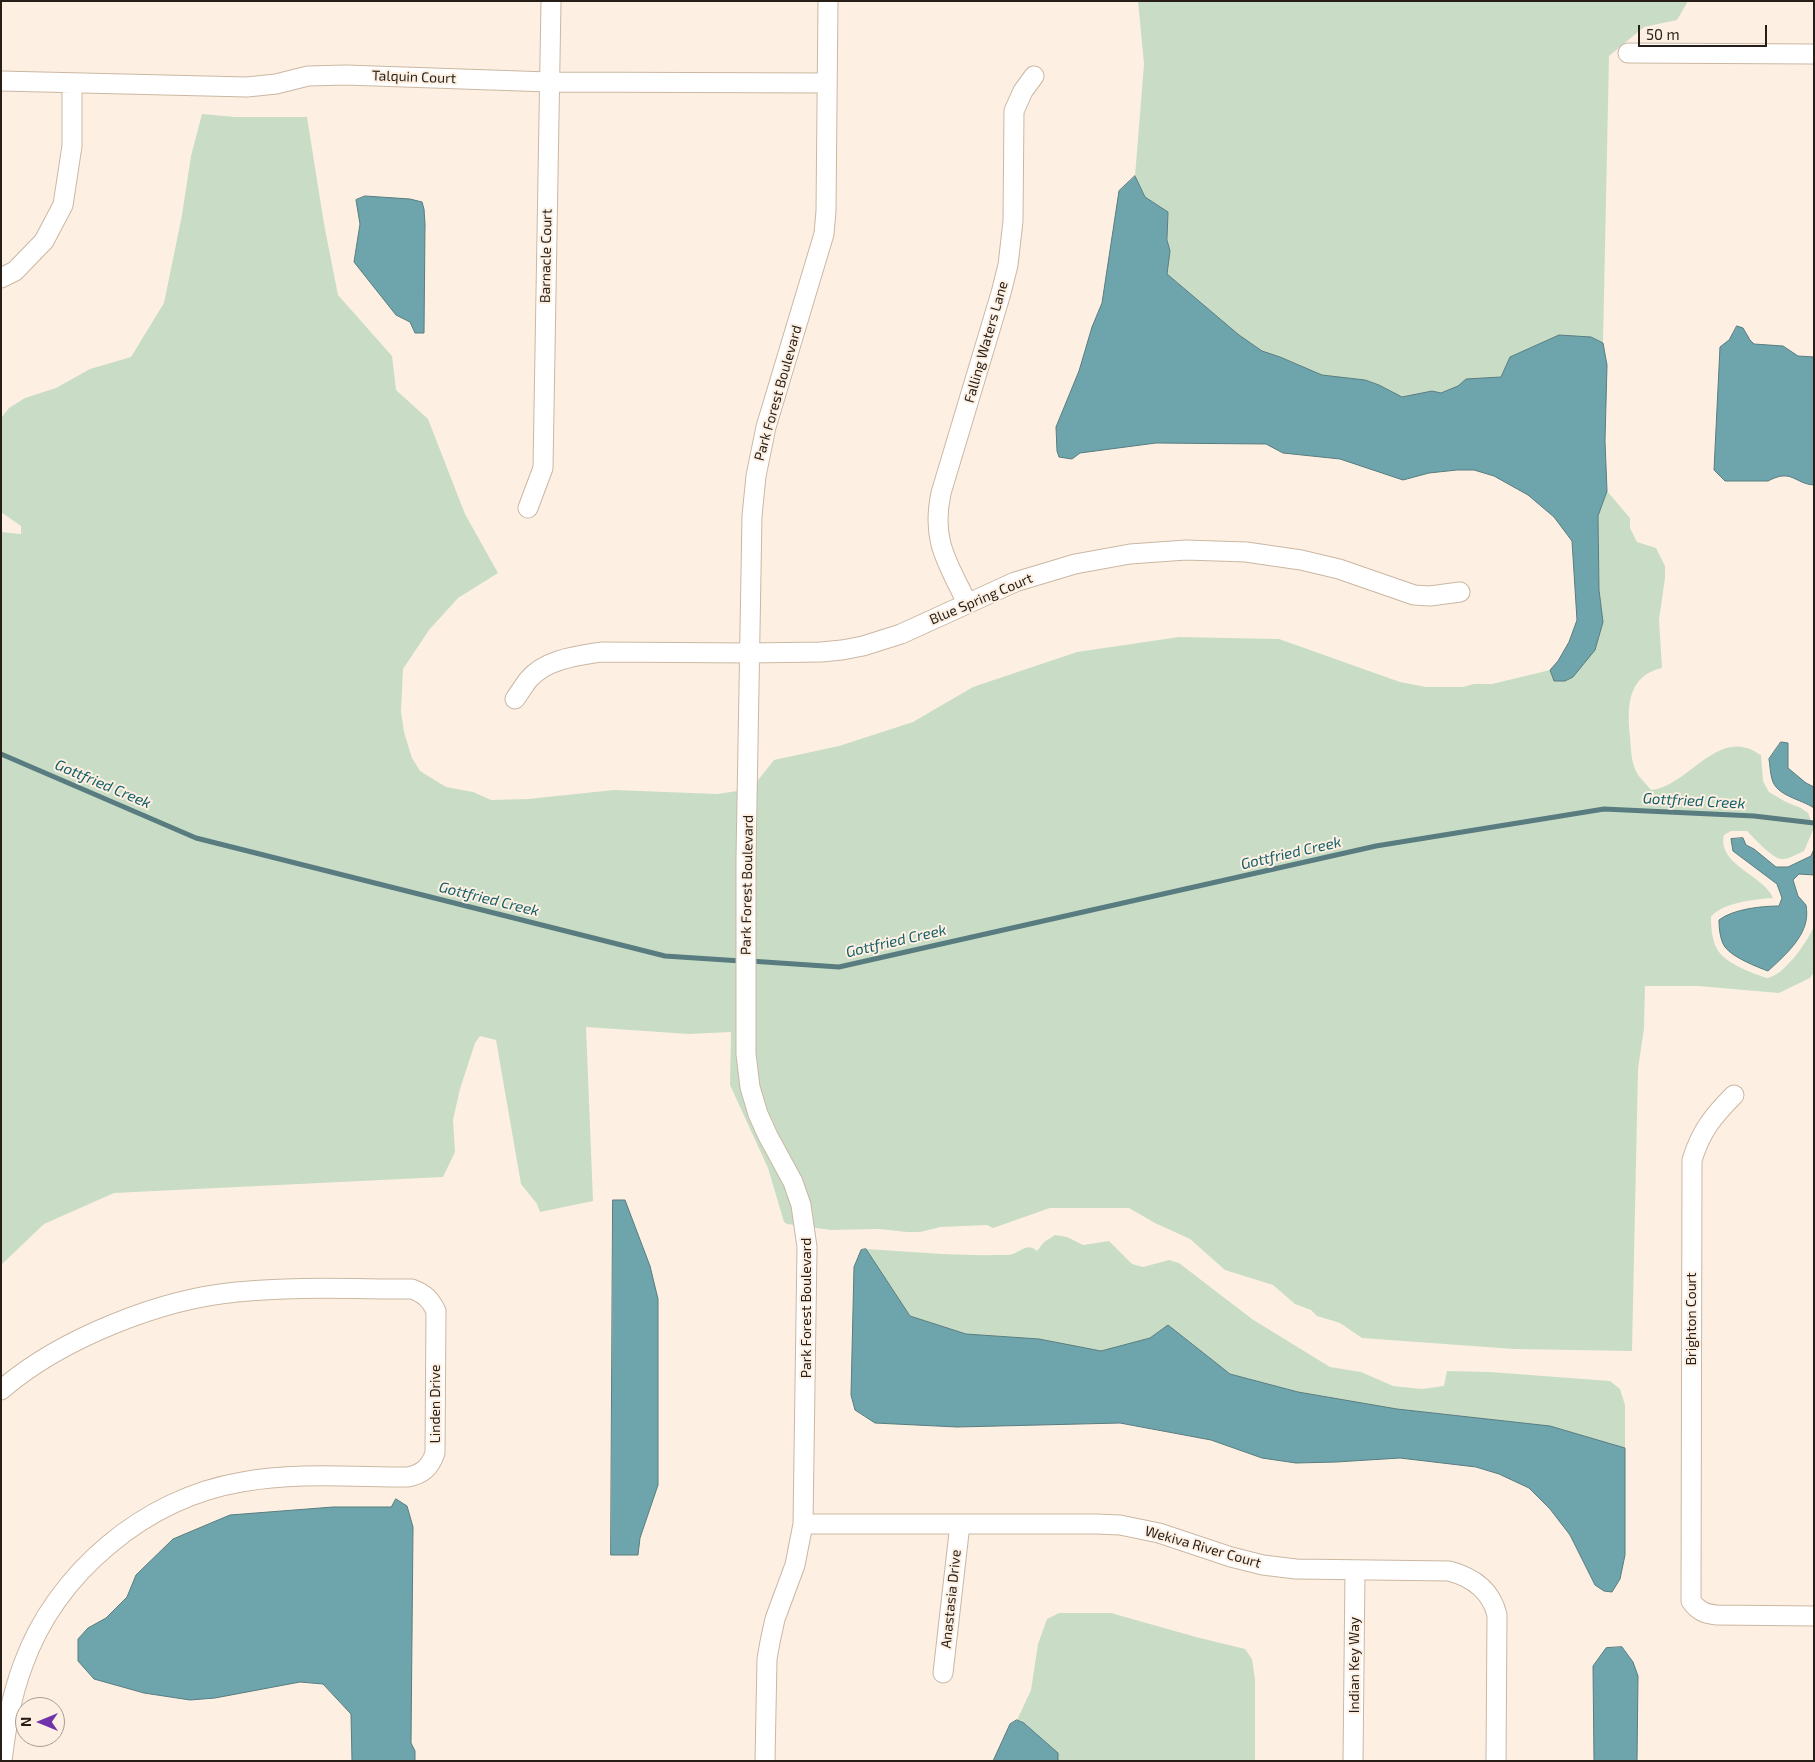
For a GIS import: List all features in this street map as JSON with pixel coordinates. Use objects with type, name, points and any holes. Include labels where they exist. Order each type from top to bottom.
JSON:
[{"type":"street","name":"Barnacle Court","points":[[528,508],[543,468],[550,1]]},
{"type":"street","name":"Park Forest Boulevard","points":[[765,1761],[767,1659],[775,1619],[794,1565],[803,1524],[807,1276],[806,1229],[801,1205],[793,1182],[758,1114],[750,1087],[746,1054],[746,858],[752,516],[756,476],[766,428],[824,234],[826,211],[828,1]]},
{"type":"street","points":[[1628,53],[1814,54]]},
{"type":"street","name":"Talquin Court","points":[[1,81],[247,87],[276,84],[308,76],[346,75],[549,82],[827,83]]},
{"type":"street","name":"Falling Waters Lane","points":[[967,603],[941,549],[938,532],[938,511],[941,493],[1008,264],[1013,222],[1014,111],[1023,91],[1034,76]]},
{"type":"street","points":[[1,278],[15,271],[44,241],[63,205],[72,146],[72,83]]},
{"type":"street","name":"Blue Spring Court","points":[[515,699],[529,679],[540,669],[569,658],[602,652],[820,652],[863,646],[901,634],[1015,582],[1075,564],[1130,554],[1186,550],[1246,552],[1301,560],[1339,569],[1414,595],[1430,596],[1460,592]]},
{"type":"street","name":"Brighton Court","points":[[1734,1095],[1714,1115],[1704,1130],[1692,1160],[1691,1601],[1697,1610],[1708,1614],[1814,1616]]},
{"type":"street","name":"Linden Drive","points":[[1,1390],[48,1357],[92,1333],[141,1314],[198,1298],[235,1292],[282,1288],[412,1289],[423,1293],[431,1301],[436,1311],[435,1453],[433,1460],[426,1470],[418,1475],[408,1477],[288,1476],[239,1482],[209,1490],[180,1501],[131,1528],[104,1549],[78,1575],[56,1602],[37,1634],[23,1664],[12,1700],[2,1761]]},
{"type":"street","name":"Wekiva River Court","points":[[803,1524],[1120,1525],[1159,1533],[1231,1557],[1263,1565],[1296,1569],[1449,1571],[1463,1575],[1474,1581],[1486,1592],[1495,1606],[1497,1614],[1496,1761]]},
{"type":"street","name":"Anastasia Drive","points":[[943,1673],[960,1524]]},
{"type":"street","name":"Indian Key Way","points":[[1353,1761],[1355,1570]]},
{"type":"green space","points":[[1138,1],[1688,1],[1677,20],[1644,27],[1609,56],[1603,343],[1591,337],[1559,335],[1510,357],[1501,377],[1466,379],[1458,386],[1441,393],[1432,391],[1402,397],[1365,380],[1322,375],[1262,351],[1239,335],[1167,274],[1168,212],[1145,197],[1135,176],[1144,64]]},
{"type":"green space","points":[[202,114],[235,117],[307,117],[324,224],[338,295],[392,356],[396,390],[428,419],[465,514],[498,573],[458,598],[429,630],[403,669],[401,711],[404,732],[412,758],[420,771],[446,787],[473,792],[491,800],[528,799],[614,790],[717,794],[751,789],[774,760],[839,746],[913,722],[973,687],[1077,652],[1179,637],[1279,639],[1400,682],[1426,687],[1463,687],[1474,684],[1492,684],[1550,670],[1554,681],[1603,622],[1599,590],[1598,516],[1607,491],[1630,518],[1630,528],[1637,542],[1656,548],[1665,566],[1659,620],[1662,668],[1650,672],[1642,678],[1636,685],[1630,704],[1631,752],[1638,775],[1651,790],[1664,787],[1710,755],[1722,749],[1734,746],[1749,749],[1761,755],[1763,781],[1769,792],[1808,813],[1814,828],[1804,851],[1784,859],[1773,855],[1747,831],[1731,831],[1724,835],[1724,845],[1727,854],[1742,869],[1761,883],[1773,898],[1731,905],[1716,912],[1711,917],[1713,940],[1723,957],[1735,965],[1767,978],[1774,976],[1788,965],[1807,940],[1814,926],[1814,972],[1810,978],[1779,993],[1698,986],[1645,986],[1644,1028],[1638,1069],[1632,1351],[1514,1349],[1362,1338],[1340,1323],[1317,1316],[1311,1310],[1295,1304],[1273,1285],[1225,1270],[1190,1239],[1155,1223],[1129,1208],[1050,1208],[993,1228],[987,1225],[941,1227],[920,1232],[879,1229],[831,1230],[787,1224],[784,1222],[768,1168],[730,1085],[731,1032],[689,1034],[586,1027],[593,1201],[540,1212],[537,1204],[521,1184],[496,1040],[480,1036],[475,1043],[460,1089],[453,1120],[455,1152],[443,1177],[114,1193],[44,1224],[1,1265],[1,532],[21,534],[21,526],[1,512],[1,418],[9,408],[25,398],[56,388],[90,369],[131,357],[164,303],[182,215],[191,156]]},
{"type":"green space","points":[[1055,1235],[1067,1237],[1083,1245],[1109,1241],[1132,1264],[1143,1267],[1169,1260],[1179,1263],[1252,1319],[1330,1367],[1361,1372],[1393,1386],[1422,1389],[1444,1386],[1447,1371],[1490,1372],[1610,1381],[1620,1389],[1625,1405],[1625,1448],[1550,1426],[1397,1409],[1298,1392],[1230,1374],[1168,1325],[1150,1338],[1101,1351],[1039,1339],[966,1334],[910,1316],[866,1249],[1008,1255],[1027,1247],[1037,1251],[1044,1242]]},
{"type":"green space","points":[[1059,1613],[1111,1613],[1245,1649],[1252,1659],[1255,1680],[1255,1761],[1058,1761],[1058,1753],[1025,1723],[1017,1720],[1031,1690],[1038,1644],[1047,1619]]},
{"type":"water","points":[[1135,176],[1145,197],[1168,212],[1167,240],[1170,251],[1167,274],[1239,335],[1262,351],[1322,375],[1365,380],[1402,397],[1432,391],[1441,393],[1458,386],[1466,379],[1501,377],[1510,357],[1559,335],[1591,337],[1603,343],[1607,365],[1605,441],[1607,491],[1598,516],[1599,590],[1603,622],[1595,650],[1573,677],[1565,681],[1554,681],[1550,670],[1558,661],[1569,642],[1577,620],[1572,541],[1554,517],[1528,495],[1494,476],[1474,470],[1457,470],[1429,473],[1403,480],[1340,459],[1283,453],[1266,444],[1156,443],[1080,453],[1072,459],[1059,457],[1056,427],[1079,371],[1092,327],[1102,303],[1119,191]]},
{"type":"water","points":[[365,196],[410,199],[422,202],[425,224],[424,333],[415,333],[410,322],[396,315],[354,262],[360,224],[356,200]]},
{"type":"water","points":[[1737,326],[1743,328],[1754,344],[1783,346],[1798,356],[1814,357],[1814,485],[1788,476],[1776,477],[1768,481],[1725,481],[1714,470],[1720,347],[1729,340]]},
{"type":"water","points":[[1781,742],[1788,743],[1788,768],[1814,787],[1814,808],[1784,793],[1774,785],[1769,759]]},
{"type":"water","points":[[1743,838],[1746,845],[1754,849],[1776,867],[1788,867],[1811,856],[1814,849],[1814,875],[1799,874],[1793,880],[1798,896],[1806,905],[1807,917],[1804,928],[1791,949],[1768,971],[1728,951],[1720,934],[1719,920],[1725,916],[1748,909],[1779,906],[1782,898],[1777,884],[1733,851],[1731,839]]},
{"type":"water","points":[[613,1200],[625,1200],[650,1266],[658,1299],[658,1485],[640,1538],[638,1555],[611,1555]]},
{"type":"water","points":[[866,1249],[910,1316],[966,1334],[1039,1339],[1101,1351],[1150,1338],[1168,1325],[1230,1374],[1298,1392],[1397,1409],[1550,1426],[1625,1448],[1625,1555],[1620,1579],[1612,1592],[1604,1591],[1595,1585],[1570,1535],[1550,1509],[1529,1488],[1499,1474],[1476,1467],[1400,1458],[1296,1463],[1262,1458],[1211,1440],[1120,1423],[957,1427],[875,1423],[855,1410],[851,1395],[854,1267],[861,1250]]},
{"type":"water","points":[[396,1499],[407,1506],[413,1527],[411,1743],[415,1751],[415,1761],[352,1761],[351,1714],[323,1684],[300,1682],[215,1698],[190,1700],[144,1693],[94,1679],[78,1661],[78,1639],[88,1628],[106,1618],[127,1597],[136,1575],[173,1539],[230,1515],[333,1507],[391,1507]]},
{"type":"water","points":[[1622,1647],[1633,1662],[1638,1676],[1637,1761],[1594,1761],[1593,1666],[1606,1648]]},
{"type":"water","points":[[1017,1720],[1024,1723],[1058,1753],[1058,1761],[993,1761],[1010,1724]]},
{"type":"waterway","name":"Gottfried Creek","points":[[1,754],[196,838],[665,956],[741,961]]},
{"type":"waterway","name":"Gottfried Creek","points":[[750,961],[839,967],[1376,846],[1604,809],[1754,816],[1814,823]]}]
